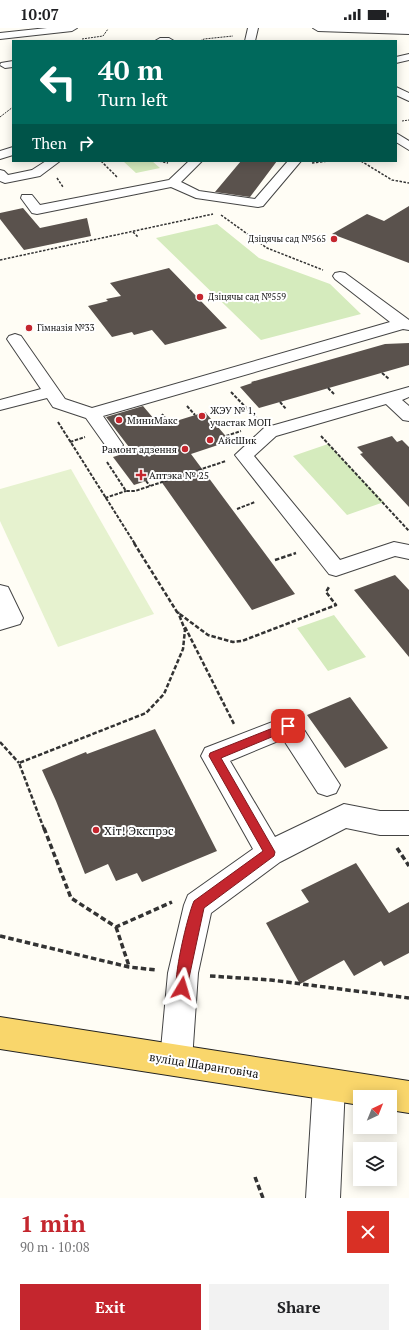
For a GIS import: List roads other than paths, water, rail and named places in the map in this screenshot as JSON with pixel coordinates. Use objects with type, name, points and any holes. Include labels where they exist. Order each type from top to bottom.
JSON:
[{"type":"main road","name":"вуліца Шаранговіча","points":[[0,1034],[409,1097]]},
{"type":"street","points":[[1,36],[15,31],[72,28]]},
{"type":"street","points":[[250,40],[253,28]]},
{"type":"street","points":[[318,28],[409,31]]},
{"type":"street","points":[[343,39],[382,34],[390,30]]},
{"type":"street","points":[[1,36],[12,45]]},
{"type":"street","points":[[397,60],[409,57]]},
{"type":"street","points":[[397,91],[409,98]]},
{"type":"street","points":[[397,138],[409,146]]},
{"type":"street","points":[[0,155],[12,151]]},
{"type":"street","points":[[2,178],[36,173],[52,162]]},
{"type":"street","points":[[27,198],[37,210],[173,183],[195,162]]},
{"type":"street","points":[[173,183],[196,194],[258,203],[294,162]]},
{"type":"street","points":[[340,276],[406,324]]},
{"type":"street","points":[[15,339],[59,403],[92,414],[406,324]]},
{"type":"street","points":[[0,405],[51,391]]},
{"type":"street","points":[[409,392],[270,432],[244,455],[336,568],[394,549],[409,552]]},
{"type":"street","points":[[389,397],[409,416]]},
{"type":"street","points":[[92,414],[114,445]]},
{"type":"street","points":[[0,593],[12,618],[0,622]]},
{"type":"street","points":[[270,852],[214,756],[288,726],[327,785]]},
{"type":"street","points":[[176,1060],[183,973],[198,905],[270,852],[344,816],[380,823],[409,824]]},
{"type":"street","points":[[323,1198],[329,1085]]},
{"type":"place","name":"Дзіцячы сад №565","points":[[334,239]]},
{"type":"place","name":"Дзіцячы сад №559","points":[[200,297]]},
{"type":"place","name":"Гімназія №33","points":[[29,328]]},
{"type":"place","name":"ЖЭУ № 1, участак МОП","points":[[202,416]]},
{"type":"place","name":"МиниМакс","points":[[119,420]]},
{"type":"place","name":"АйсШик","points":[[210,440]]},
{"type":"place","name":"Рамонт адзення","points":[[185,449]]},
{"type":"place","name":"Аптэка № 25","points":[[141,475]]},
{"type":"place","name":"Хіт! Экспрэс","points":[[96,830]]}]
